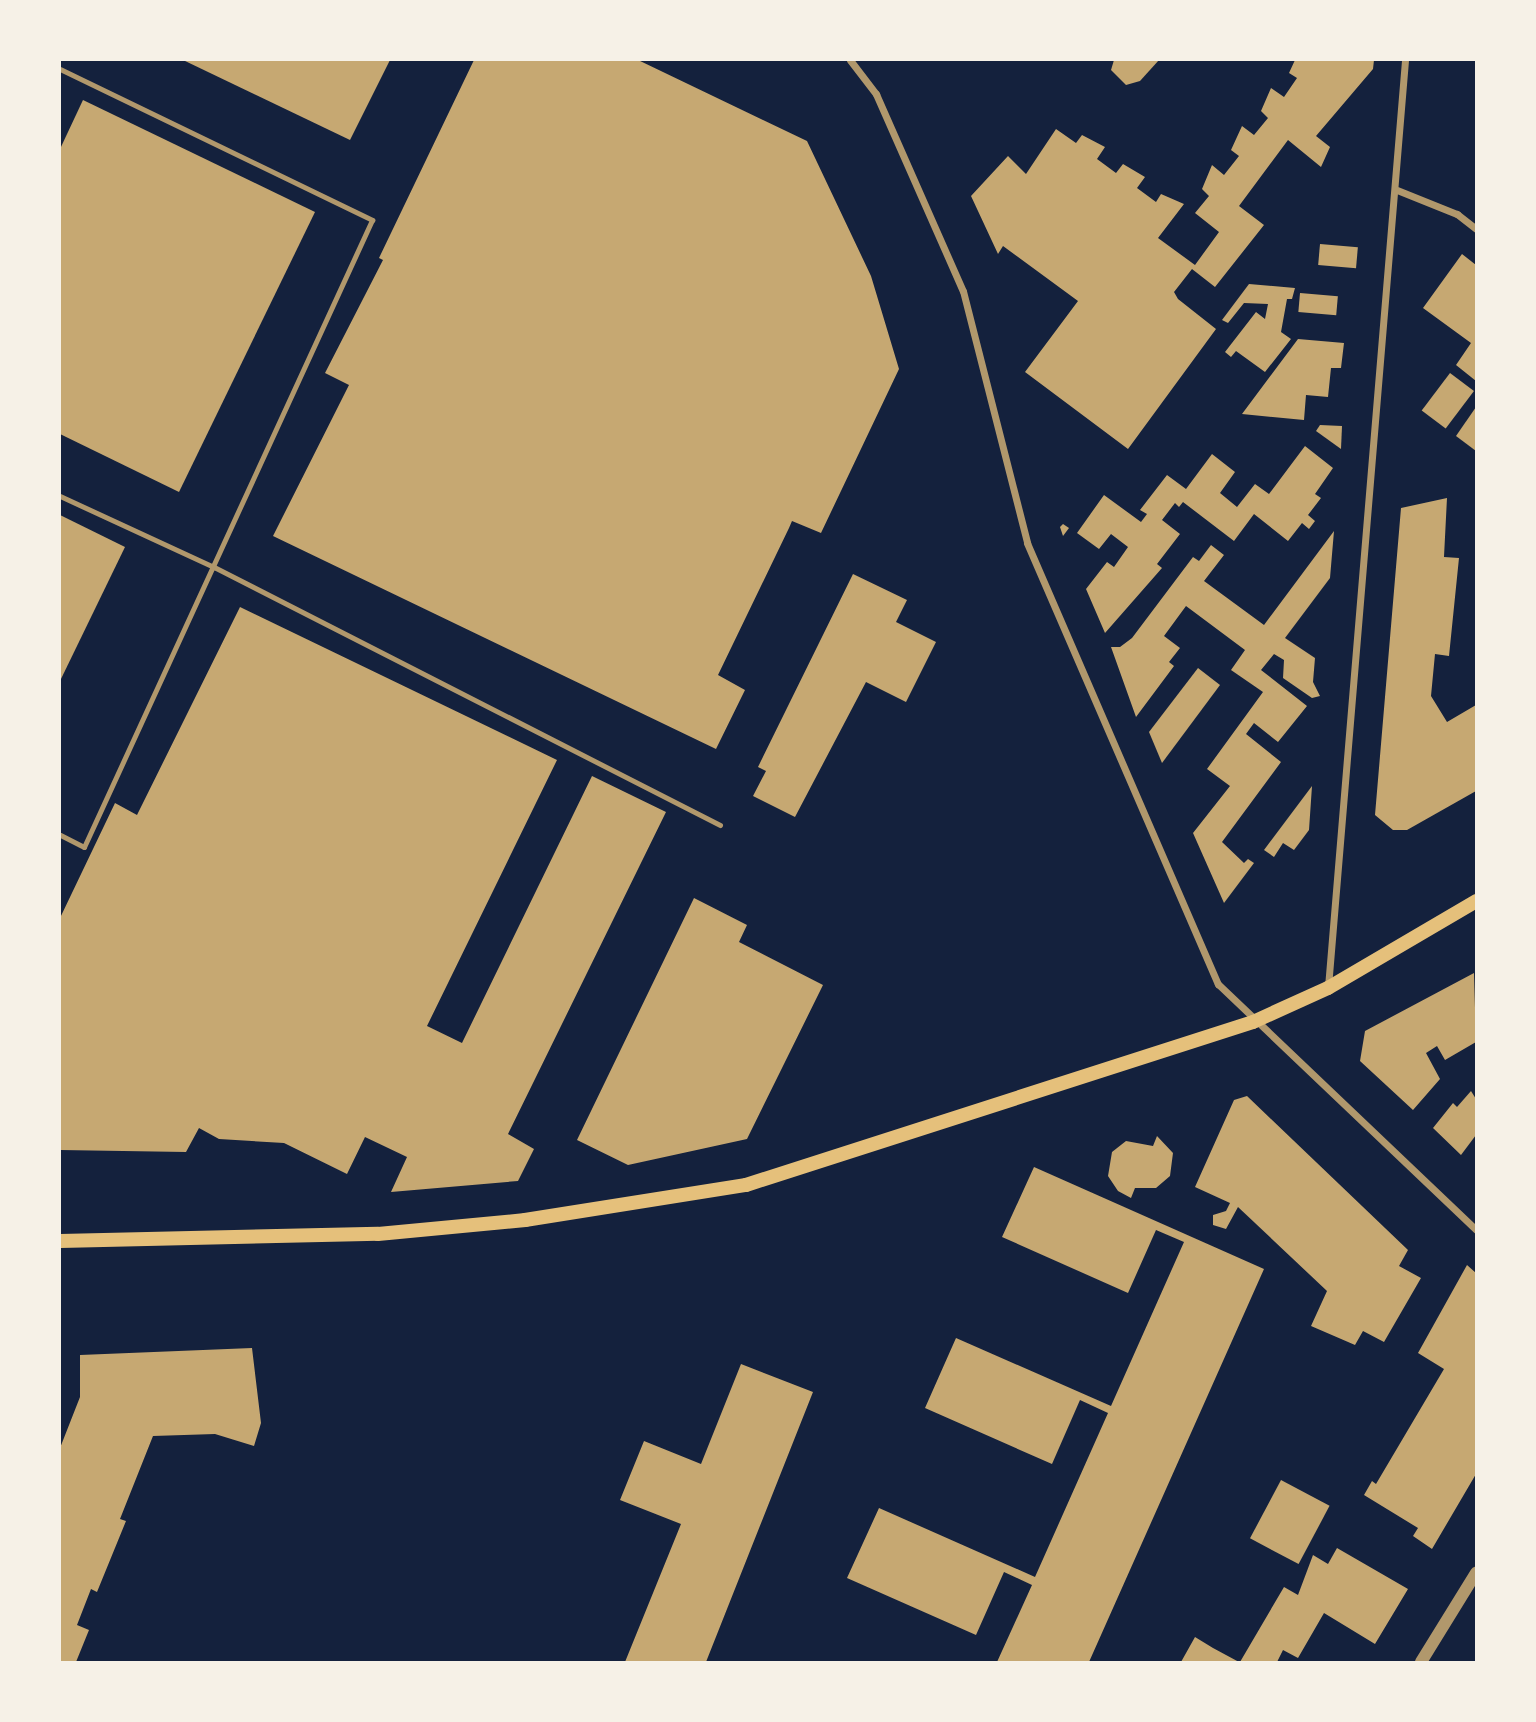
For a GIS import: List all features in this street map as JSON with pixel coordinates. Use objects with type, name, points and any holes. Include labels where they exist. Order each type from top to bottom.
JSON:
[{"type":"main road","points":[[60,1241],[378,1234],[525,1220],[746,1185],[1253,1022],[1328,988],[1476,901]]},
{"type":"street","points":[[850,60],[876,94],[963,291],[1027,543],[1218,984],[1253,1022],[1476,1230]]},
{"type":"street","points":[[1328,988],[1397,190],[1405,60]]},
{"type":"street","points":[[1397,190],[1457,214],[1476,229]]},
{"type":"street","points":[[1421,1662],[1476,1573]]},
{"type":"lane","points":[[60,69],[372,220],[84,847],[60,835]]},
{"type":"lane","points":[[60,496],[214,567],[720,825]]},
{"type":"building","points":[[183,60],[390,60],[350,140]]},
{"type":"building","points":[[474,60],[638,60],[807,141],[871,276],[899,369],[821,533],[792,521],[718,675],[745,690],[716,749],[273,536],[349,385],[325,373],[383,260],[379,258]]},
{"type":"building","points":[[1114,60],[1159,60],[1140,81],[1126,85],[1111,70]]},
{"type":"building","points":[[1295,60],[1374,60],[1373,69],[1316,136],[1330,147],[1321,167],[1288,140],[1239,206],[1264,225],[1215,287],[1192,269],[1174,292],[1178,299],[1216,329],[1128,449],[1025,372],[1078,301],[1003,246],[998,254],[971,196],[1008,156],[1026,174],[1056,129],[1076,143],[1082,135],[1105,147],[1097,159],[1116,173],[1123,164],[1145,177],[1137,188],[1156,202],[1161,194],[1184,204],[1158,238],[1195,265],[1219,232],[1195,213],[1209,196],[1202,189],[1212,165],[1224,175],[1239,156],[1231,150],[1242,126],[1254,135],[1268,118],[1261,111],[1271,88],[1284,97],[1297,78],[1289,73]]},
{"type":"building","points":[[83,100],[315,212],[179,492],[60,434],[60,149]]},
{"type":"building","points":[[1320,244],[1358,247],[1356,268],[1318,265]]},
{"type":"building","points":[[1462,254],[1476,265],[1476,381],[1456,365],[1471,343],[1423,308]]},
{"type":"building","points":[[1249,284],[1295,288],[1292,299],[1287,299],[1281,332],[1291,339],[1265,372],[1236,351],[1231,357],[1225,352],[1256,312],[1265,319],[1268,304],[1244,303],[1228,323],[1222,320]]},
{"type":"building","points":[[1300,293],[1338,296],[1336,315],[1298,312]]},
{"type":"building","points":[[1298,339],[1344,343],[1341,368],[1331,368],[1328,397],[1306,395],[1304,420],[1242,414]]},
{"type":"building","points":[[1450,373],[1474,391],[1446,429],[1422,411]]},
{"type":"building","points":[[1476,407],[1476,451],[1456,436]]},
{"type":"building","points":[[1320,425],[1342,426],[1341,449],[1316,431]]},
{"type":"building","points":[[1305,446],[1333,468],[1315,494],[1321,498],[1308,515],[1315,521],[1309,529],[1302,523],[1288,541],[1254,514],[1234,541],[1183,502],[1179,507],[1175,503],[1162,520],[1180,534],[1157,564],[1162,568],[1105,633],[1086,589],[1107,562],[1114,567],[1128,547],[1111,534],[1099,549],[1077,533],[1104,495],[1141,522],[1147,514],[1140,510],[1167,475],[1186,489],[1212,454],[1235,472],[1220,493],[1237,507],[1255,484],[1269,494]]},
{"type":"building","points":[[1447,498],[1444,557],[1459,558],[1449,656],[1435,654],[1431,696],[1447,722],[1476,705],[1476,791],[1407,830],[1393,830],[1375,815],[1401,508]]},
{"type":"building","points":[[60,515],[125,547],[60,681]]},
{"type":"building","points":[[1063,524],[1069,528],[1063,536],[1060,527]]},
{"type":"building","points":[[1334,531],[1330,578],[1285,638],[1315,658],[1313,682],[1320,696],[1312,698],[1283,678],[1284,660],[1274,654],[1261,670],[1307,706],[1278,742],[1254,723],[1246,734],[1281,762],[1222,842],[1244,863],[1248,859],[1254,863],[1224,903],[1193,833],[1230,786],[1207,769],[1263,692],[1231,670],[1245,650],[1186,606],[1164,636],[1180,648],[1169,662],[1174,666],[1136,717],[1111,647],[1120,647],[1132,638],[1193,557],[1199,561],[1211,545],[1224,555],[1204,581],[1264,625]]},
{"type":"building","points":[[853,574],[907,600],[896,622],[936,642],[906,702],[866,682],[795,817],[753,796],[766,771],[758,767]]},
{"type":"building","points":[[240,607],[557,760],[427,1026],[462,1043],[592,776],[666,812],[508,1134],[534,1149],[518,1181],[391,1192],[407,1157],[365,1137],[347,1174],[284,1143],[219,1139],[199,1128],[186,1152],[60,1150],[60,918],[115,803],[137,815]]},
{"type":"building","points":[[1198,668],[1220,685],[1162,763],[1149,732]]},
{"type":"building","points":[[1312,786],[1309,830],[1294,850],[1283,843],[1274,857],[1264,850]]},
{"type":"building","points":[[694,898],[747,925],[739,942],[823,985],[747,1139],[628,1165],[577,1140]]},
{"type":"building","points":[[1474,973],[1476,1042],[1445,1060],[1437,1046],[1426,1053],[1440,1079],[1413,1110],[1360,1061],[1365,1031]]},
{"type":"building","points":[[1471,1091],[1476,1099],[1476,1135],[1461,1155],[1433,1128],[1453,1103],[1457,1107]]},
{"type":"building","points":[[1247,1096],[1408,1250],[1399,1266],[1421,1278],[1384,1342],[1363,1331],[1355,1345],[1311,1326],[1327,1291],[1238,1207],[1226,1229],[1213,1225],[1213,1215],[1226,1211],[1230,1203],[1195,1187],[1234,1100]]},
{"type":"building","points":[[1157,1136],[1173,1153],[1170,1176],[1156,1188],[1135,1188],[1131,1198],[1118,1191],[1108,1176],[1112,1152],[1126,1141],[1153,1146]]},
{"type":"building","points":[[1034,1167],[1264,1269],[1089,1662],[997,1662],[1032,1585],[1004,1572],[976,1635],[847,1578],[879,1508],[1035,1577],[1108,1413],[1080,1400],[1052,1464],[925,1408],[956,1338],[1111,1406],[1184,1242],[1156,1230],[1128,1293],[1002,1237]]},
{"type":"building","points":[[1467,1265],[1476,1273],[1476,1474],[1432,1549],[1413,1536],[1418,1528],[1364,1495],[1372,1481],[1376,1484],[1444,1369],[1418,1353]]},
{"type":"building","points":[[252,1348],[261,1423],[254,1446],[215,1434],[153,1436],[120,1519],[126,1521],[97,1592],[91,1589],[77,1625],[89,1630],[76,1662],[60,1662],[60,1448],[80,1397],[80,1355]]},
{"type":"building","points":[[741,1364],[813,1392],[706,1662],[625,1662],[681,1524],[620,1500],[644,1441],[701,1464]]},
{"type":"building","points":[[1281,1480],[1330,1506],[1299,1564],[1250,1538]]},
{"type":"building","points":[[1337,1548],[1408,1589],[1375,1644],[1324,1613],[1298,1658],[1283,1650],[1277,1662],[1240,1662],[1284,1587],[1298,1595],[1313,1555],[1328,1564]]},
{"type":"building","points":[[1195,1637],[1213,1648],[1239,1662],[1181,1662]]}]
